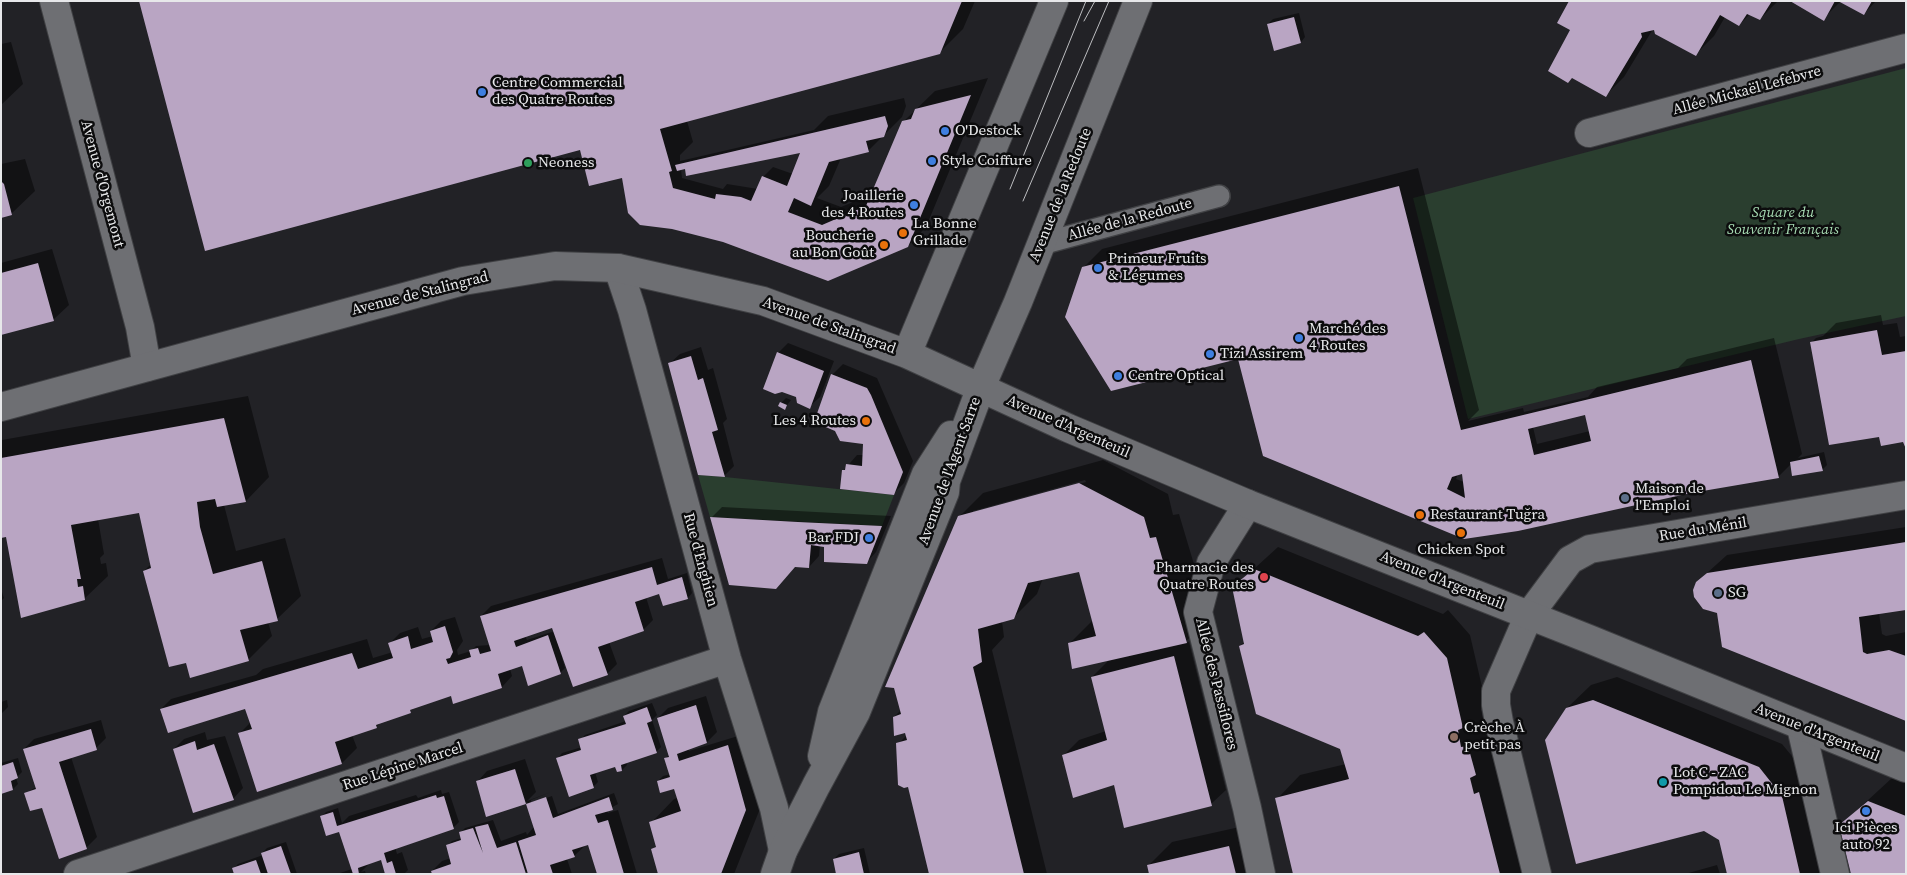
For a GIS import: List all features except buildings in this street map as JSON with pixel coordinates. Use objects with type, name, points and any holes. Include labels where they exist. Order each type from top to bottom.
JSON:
[{"type":"main road","name":"Avenue d'Orgemont","points":[[54,1],[133,298],[148,367]]},
{"type":"main road","points":[[907,354],[1054,1]]},
{"type":"main road","name":"Avenue de la Redoute","points":[[981,387],[1041,244],[1138,1]]},
{"type":"main road","name":"Allée Mickaël Lefebvre","points":[[1589,133],[1906,48]]},
{"type":"main road","name":"Avenue de Stalingrad","points":[[1,407],[463,280],[555,266],[618,268],[763,301],[907,354],[981,387]]},
{"type":"main road","name":"Rue d'Enghien","points":[[618,268],[632,310],[727,659],[774,808],[779,862]]},
{"type":"main road","name":"Avenue d'Argenteuil","points":[[981,387],[1068,428],[1248,504],[1529,615],[1906,768]]},
{"type":"main road","name":"Avenue de l'Agent Sarre","points":[[779,862],[816,786],[856,712],[945,492],[946,481],[981,387]]},
{"type":"main road","name":"Rue du Ménil","points":[[1537,874],[1496,705],[1496,690],[1529,615],[1570,560],[1590,548],[1906,495]]},
{"type":"main road","name":"Allée des Passiflores","points":[[1248,504],[1211,563],[1198,612],[1247,808],[1261,874]]},
{"type":"main road","name":"Rue Lépine Marcel","points":[[78,874],[727,659]]},
{"type":"main road","points":[[1801,727],[1836,874]]},
{"type":"lane","name":"Allée de la Redoute","points":[[1041,244],[1218,196]]},
{"type":"green space","name":"Square du Souvenir Français","points":[[1906,68],[1906,316],[1799,339],[1468,419],[1413,198]]},
{"type":"green space","points":[[698,475],[894,495],[882,526],[710,517]]},
{"type":"tram line","points":[[1010,189],[1086,1]]},
{"type":"tram line","points":[[1084,21],[1095,1]]},
{"type":"tram line","points":[[1023,201],[1109,1]]},
{"type":"place","name":"Centre Commercial des Quatre Routes","points":[[482,92]]},
{"type":"place","name":"O'Destock","points":[[945,131]]},
{"type":"place","name":"Style Coiffure","points":[[932,161]]},
{"type":"place","name":"Neoness","points":[[528,163]]},
{"type":"place","name":"Joaillerie des 4 Routes","points":[[914,205]]},
{"type":"place","name":"La Bonne Grillade","points":[[903,233]]},
{"type":"place","name":"Boucherie au Bon Goût","points":[[884,245]]},
{"type":"place","name":"Primeur Fruits & Légumes","points":[[1098,268]]},
{"type":"place","name":"Marché des 4 Routes","points":[[1299,338]]},
{"type":"place","name":"Tizi Assirem","points":[[1210,354]]},
{"type":"place","name":"Centre Optical","points":[[1118,376]]},
{"type":"place","name":"Les 4 Routes","points":[[866,421]]},
{"type":"place","name":"Maison de l'Emploi","points":[[1625,498]]},
{"type":"place","name":"Restaurant Tuğra","points":[[1420,515]]},
{"type":"place","name":"Chicken Spot","points":[[1461,533]]},
{"type":"place","name":"Bar FDJ","points":[[869,538]]},
{"type":"place","name":"Pharmacie des Quatre Routes","points":[[1264,577]]},
{"type":"place","name":"SG","points":[[1718,593]]},
{"type":"place","name":"Crèche À petit pas","points":[[1454,737]]},
{"type":"place","name":"Lot C - ZAC Pompidou Le Mignon","points":[[1663,782]]},
{"type":"place","name":"Ici Pièces auto 92","points":[[1866,811]]}]
